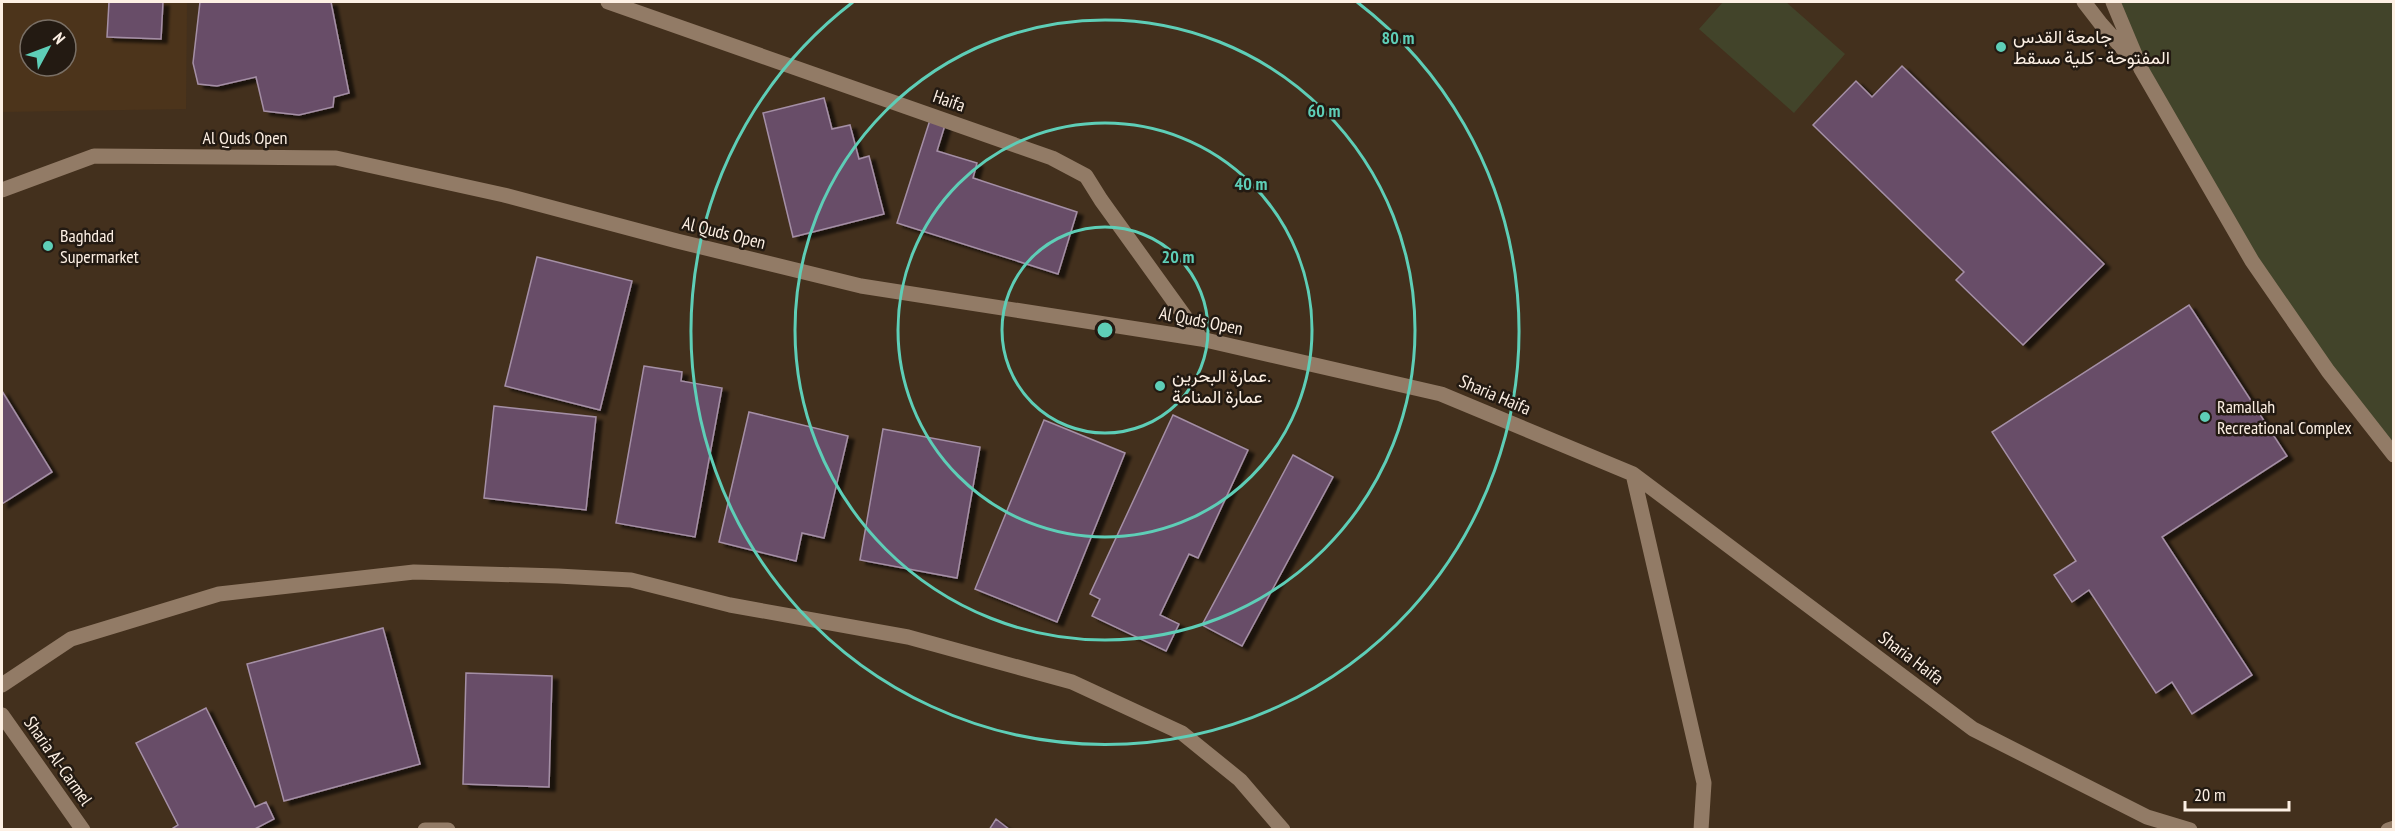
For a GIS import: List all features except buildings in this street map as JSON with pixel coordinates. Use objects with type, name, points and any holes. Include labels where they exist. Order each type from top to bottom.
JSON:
[{"type":"street","name":"Haifa","points":[[609,2],[1052,158],[1086,176],[1201,339]]},
{"type":"street","points":[[2084,2],[2140,69]]},
{"type":"street","points":[[2113,2],[2140,69],[2252,261],[2328,371],[2394,455]]},
{"type":"street","name":"Al Quds Open","points":[[2,190],[94,156],[336,158],[504,195],[861,286],[1201,339],[1441,394]]},
{"type":"street","name":"Sharia Haifa","points":[[1441,394],[1633,474],[1973,729],[2147,817],[2190,830]]},
{"type":"street","points":[[1633,474],[1704,783],[1701,830]]},
{"type":"street","points":[[2,685],[71,639],[219,594],[414,572],[631,580],[730,606],[908,637],[1072,682],[1182,733],[1240,780],[1283,830]]},
{"type":"street","name":"Sharia Al-Carmel","points":[[2,715],[83,830]]},
{"type":"street","points":[[2388,830],[2394,828]]},
{"type":"street","points":[[424,830],[448,830]]},
{"type":"shaded area","points":[[2,2],[187,2],[186,109],[2,112]]},
{"type":"green space","points":[[1723,2],[1786,2],[1845,54],[1794,113],[1699,29]]},
{"type":"green space","points":[[2109,2],[2393,2],[2393,453],[2295,322]]},
{"type":"place","name":"جامعة القدس المفتوحة - كلية مسقط","points":[[2001,47]]},
{"type":"place","name":"Baghdad Supermarket","points":[[48,246]]},
{"type":"place","name":"عمارة البحرين. عمارة المنامة","points":[[1160,386]]},
{"type":"place","name":"Ramallah Recreational Complex","points":[[2205,417]]}]
